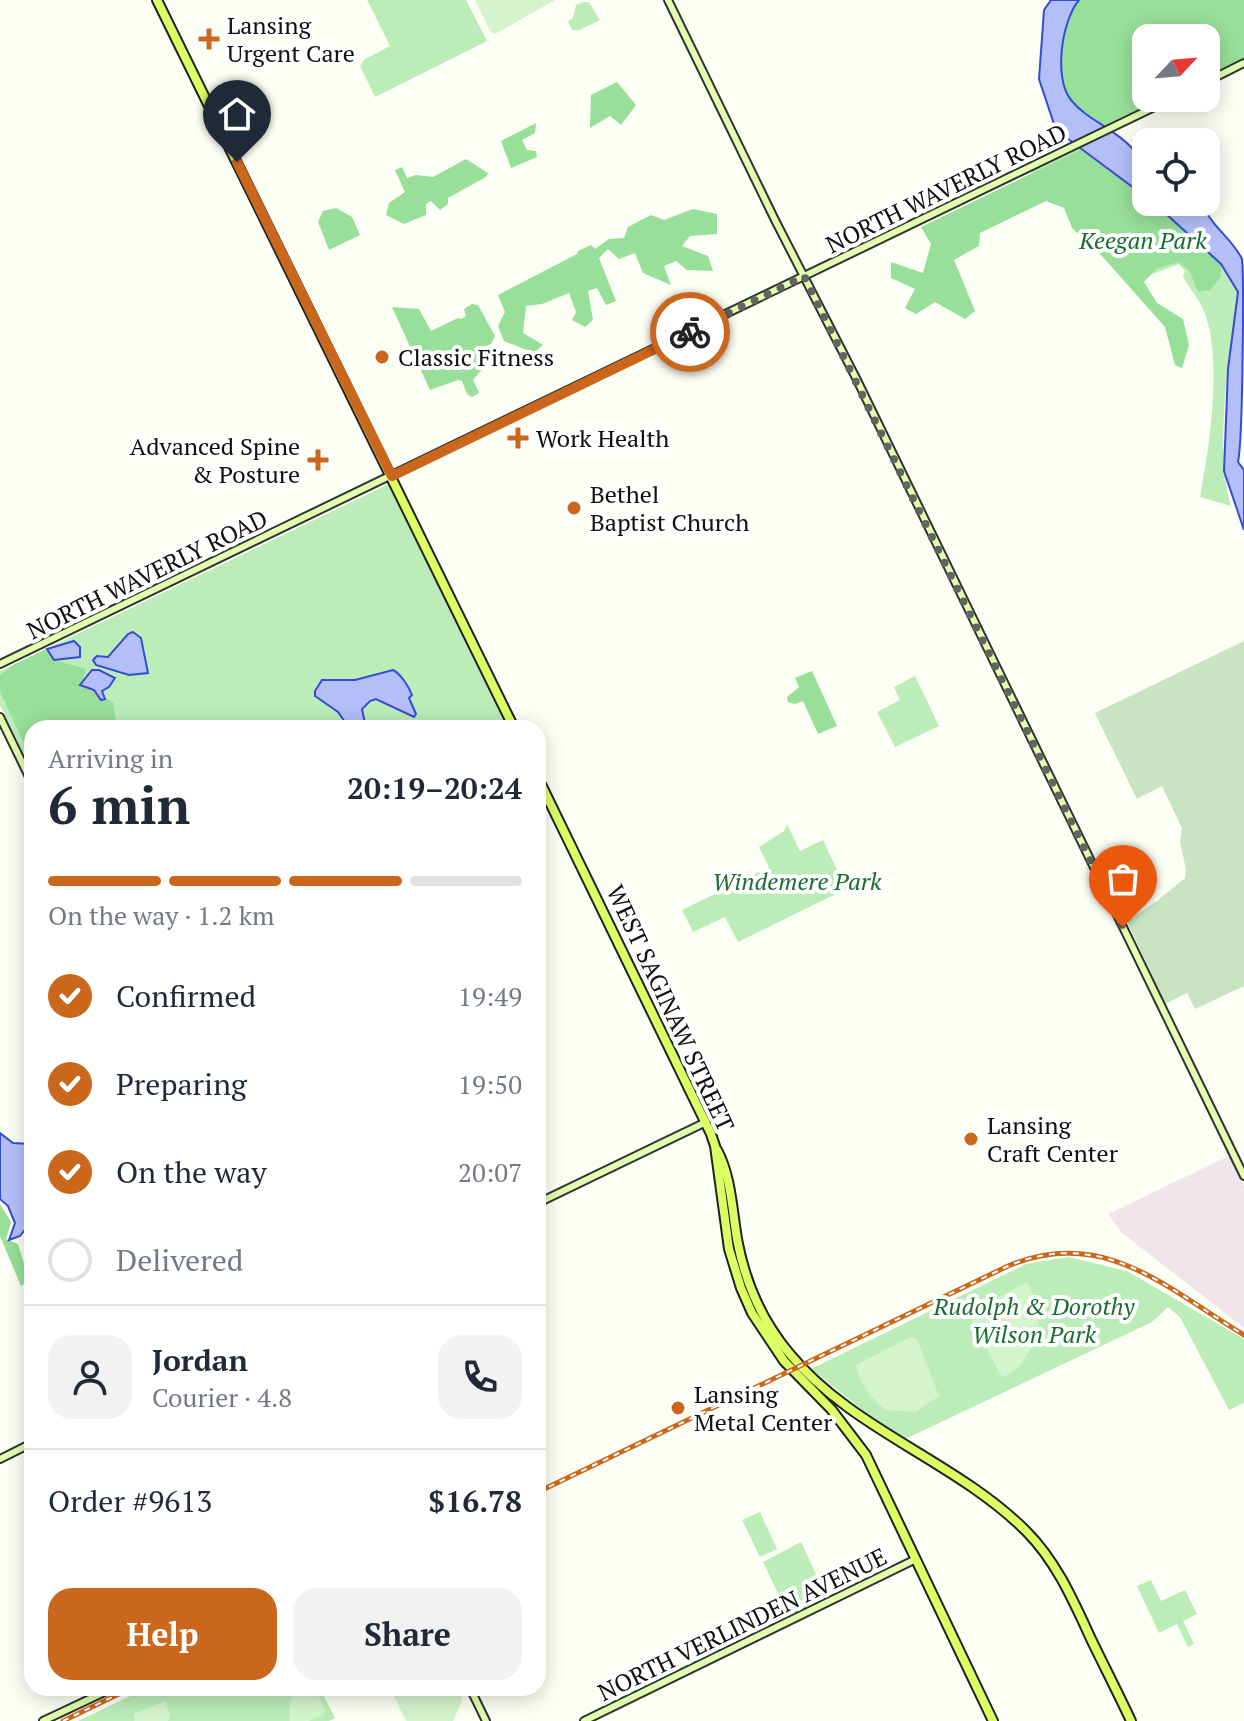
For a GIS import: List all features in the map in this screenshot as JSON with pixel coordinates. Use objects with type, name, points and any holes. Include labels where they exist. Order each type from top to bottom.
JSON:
[{"type":"main road","points":[[157,0],[510,720]]},
{"type":"main road","name":"WEST SAGINAW STREET","points":[[546,794],[706,1122],[715,1146],[729,1249],[752,1313],[784,1361],[859,1443],[993,1721]]},
{"type":"main road","points":[[715,1146],[725,1170],[738,1246],[748,1281],[761,1311],[780,1341],[827,1391],[984,1496],[1028,1533],[1048,1557],[1069,1592],[1131,1721]]},
{"type":"street","points":[[668,0],[1244,1176]]},
{"type":"street","points":[[1220,75],[1244,63]]},
{"type":"street","name":"NORTH WAVERLY ROAD","points":[[0,664],[1144,112]]},
{"type":"street","points":[[0,717],[24,766]]},
{"type":"street","points":[[546,1199],[706,1122]]},
{"type":"street","points":[[0,1459],[24,1447]]},
{"type":"street","name":"NORTH VERLINDEN AVENUE","points":[[584,1721],[916,1559]]},
{"type":"street","points":[[43,1721],[96,1696]]},
{"type":"street","points":[[474,1696],[486,1721]]},
{"type":"shaded area","points":[[1229,1156],[1244,1186],[1244,1328],[1121,1232],[1108,1214]]},
{"type":"green space","points":[[367,0],[466,0],[487,41],[375,97],[360,66],[365,59],[390,46]]},
{"type":"green space","points":[[475,0],[555,0],[495,34],[490,31]]},
{"type":"green space","points":[[1080,0],[1244,0],[1244,58],[1220,69],[1220,24],[1132,24],[1132,112],[1103,126],[1072,101],[1064,86],[1061,47],[1073,9]]},
{"type":"green space","points":[[589,2],[600,20],[580,30],[572,30],[568,21],[573,18],[576,5]]},
{"type":"green space","points":[[617,82],[636,105],[621,125],[610,116],[590,128],[591,95]]},
{"type":"green space","points":[[536,123],[535,133],[522,140],[527,150],[536,151],[537,157],[511,168],[501,141]]},
{"type":"green space","name":"Keegan Park","points":[[1080,147],[1132,186],[1132,216],[1169,216],[1212,255],[1232,279],[1238,296],[1223,429],[1231,506],[1200,497],[1213,402],[1213,351],[1203,309],[1183,277],[1185,271],[1179,264],[1134,281],[1030,171]]},
{"type":"green space","points":[[1085,150],[1132,186],[1132,216],[1171,216],[1221,264],[1221,277],[1210,290],[1198,292],[1190,272],[1179,262],[1156,269],[1144,282],[1157,303],[1183,319],[1189,345],[1182,368],[1175,365],[1165,327],[1102,256],[1072,228],[1064,208],[1046,201],[980,233],[979,246],[954,260],[975,311],[965,319],[935,302],[916,314],[905,308],[915,289],[891,278],[891,262],[923,273],[931,244],[921,227]]},
{"type":"green space","points":[[466,159],[488,173],[486,177],[448,198],[448,204],[440,210],[431,201],[426,204],[426,215],[404,224],[386,215],[389,203],[405,192],[395,170],[402,167],[407,178],[416,175],[433,177]]},
{"type":"green space","points":[[336,208],[352,217],[360,235],[329,250],[318,222],[323,211]]},
{"type":"green space","points":[[693,209],[717,214],[717,234],[690,236],[682,246],[708,256],[713,271],[687,270],[676,261],[664,266],[671,285],[643,273],[635,253],[619,259],[608,249],[599,258],[616,301],[606,305],[597,288],[588,291],[593,320],[585,327],[572,320],[576,312],[569,293],[542,304],[526,306],[523,333],[543,345],[534,353],[504,341],[498,326],[505,312],[498,295],[591,245],[595,249],[609,239],[624,238],[628,227],[651,215],[664,220]]},
{"type":"green space","points":[[472,304],[478,305],[495,336],[491,344],[482,348],[483,368],[473,380],[479,393],[472,397],[467,394],[462,381],[458,380],[430,390],[392,307],[419,309],[431,331],[466,316],[464,309]]},
{"type":"green space","points":[[387,485],[391,486],[503,720],[24,720],[24,754],[0,705],[0,671]]},
{"type":"green space","points":[[1244,641],[1244,986],[1195,1009],[1187,993],[1165,1004],[1127,921],[1185,878],[1180,842],[1182,828],[1162,786],[1137,799],[1095,713]]},
{"type":"green space","points":[[47,649],[54,660],[86,669],[81,685],[113,702],[116,720],[24,720],[24,744],[0,691],[0,675]]},
{"type":"green space","points":[[812,671],[837,726],[818,734],[803,701],[795,704],[788,702],[787,697],[799,687],[795,678]]},
{"type":"green space","points":[[915,676],[939,726],[895,747],[877,712],[900,700],[894,687]]},
{"type":"green space","name":"Windemere Park","points":[[787,824],[800,851],[823,840],[846,889],[738,942],[725,917],[693,932],[682,910],[769,867],[759,847],[784,831]]},
{"type":"green space","points":[[0,1204],[11,1222],[6,1239],[18,1244],[24,1264],[24,1284],[21,1286],[0,1236]]},
{"type":"green space","name":"Rudolph & Dorothy Wilson Park","points":[[1068,1257],[1127,1271],[1244,1339],[1244,1403],[1229,1410],[1180,1317],[1168,1307],[1152,1322],[901,1441],[811,1369],[1026,1264]]},
{"type":"green space","points":[[1027,1282],[1036,1301],[1040,1335],[1019,1367],[1002,1378],[969,1314]]},
{"type":"green space","points":[[910,1337],[917,1339],[939,1396],[916,1412],[886,1410],[866,1390],[856,1365]]},
{"type":"green space","points":[[760,1512],[777,1549],[760,1557],[742,1520]]},
{"type":"green space","points":[[801,1542],[827,1598],[796,1613],[787,1612],[763,1562]]},
{"type":"green space","points":[[1151,1580],[1161,1601],[1185,1590],[1197,1614],[1183,1621],[1194,1644],[1188,1647],[1177,1624],[1159,1633],[1137,1586]]},
{"type":"green space","points":[[130,1696],[324,1696],[335,1718],[329,1721],[78,1721]]},
{"type":"green space","points":[[293,1696],[319,1696],[325,1710],[323,1715],[309,1721],[289,1721]]},
{"type":"green space","points":[[394,1696],[461,1696],[453,1721],[406,1721]]},
{"type":"green space","points":[[165,1701],[170,1714],[168,1721],[135,1721],[134,1714]]},
{"type":"water","points":[[1051,0],[1079,0],[1064,35],[1061,64],[1065,90],[1077,107],[1132,148],[1132,187],[1056,130],[1039,79],[1044,10]]},
{"type":"water","points":[[1168,216],[1209,216],[1242,259],[1242,392],[1238,462],[1244,470],[1244,530],[1224,471],[1228,369],[1238,292],[1221,264]]},
{"type":"water","points":[[133,632],[141,638],[148,673],[129,675],[96,665],[93,660],[97,656],[108,657]]},
{"type":"water","points":[[74,641],[80,647],[80,657],[54,660],[47,649]]},
{"type":"water","points":[[92,670],[115,678],[102,691],[105,699],[101,700],[94,690],[80,685]]},
{"type":"water","points":[[393,670],[411,692],[409,698],[416,714],[414,717],[376,699],[362,709],[364,720],[344,720],[338,712],[315,696],[322,680],[355,680]]},
{"type":"water","points":[[0,1133],[13,1143],[24,1144],[24,1231],[20,1236],[9,1240],[15,1223],[8,1206],[0,1199]]},
{"type":"railway","points":[[546,1488],[1008,1266],[1043,1256],[1074,1253],[1104,1258],[1133,1268],[1244,1335]]},
{"type":"railway","points":[[63,1721],[115,1696]]},
{"type":"way so far","points":[[690,332],[804,276],[1123,927]]},
{"type":"place","name":"Lansing Urgent Care","points":[[209,39]]},
{"type":"place","name":"Classic Fitness","points":[[382,357]]},
{"type":"place","name":"Work Health","points":[[518,438]]},
{"type":"place","name":"Advanced Spine & Posture","points":[[318,460]]},
{"type":"place","name":"Bethel Baptist Church","points":[[574,508]]},
{"type":"place","name":"Lansing Craft Center","points":[[971,1139]]},
{"type":"place","name":"Lansing Metal Center","points":[[678,1408]]},
{"type":"route","points":[[237,162],[392,476],[690,332]]}]
